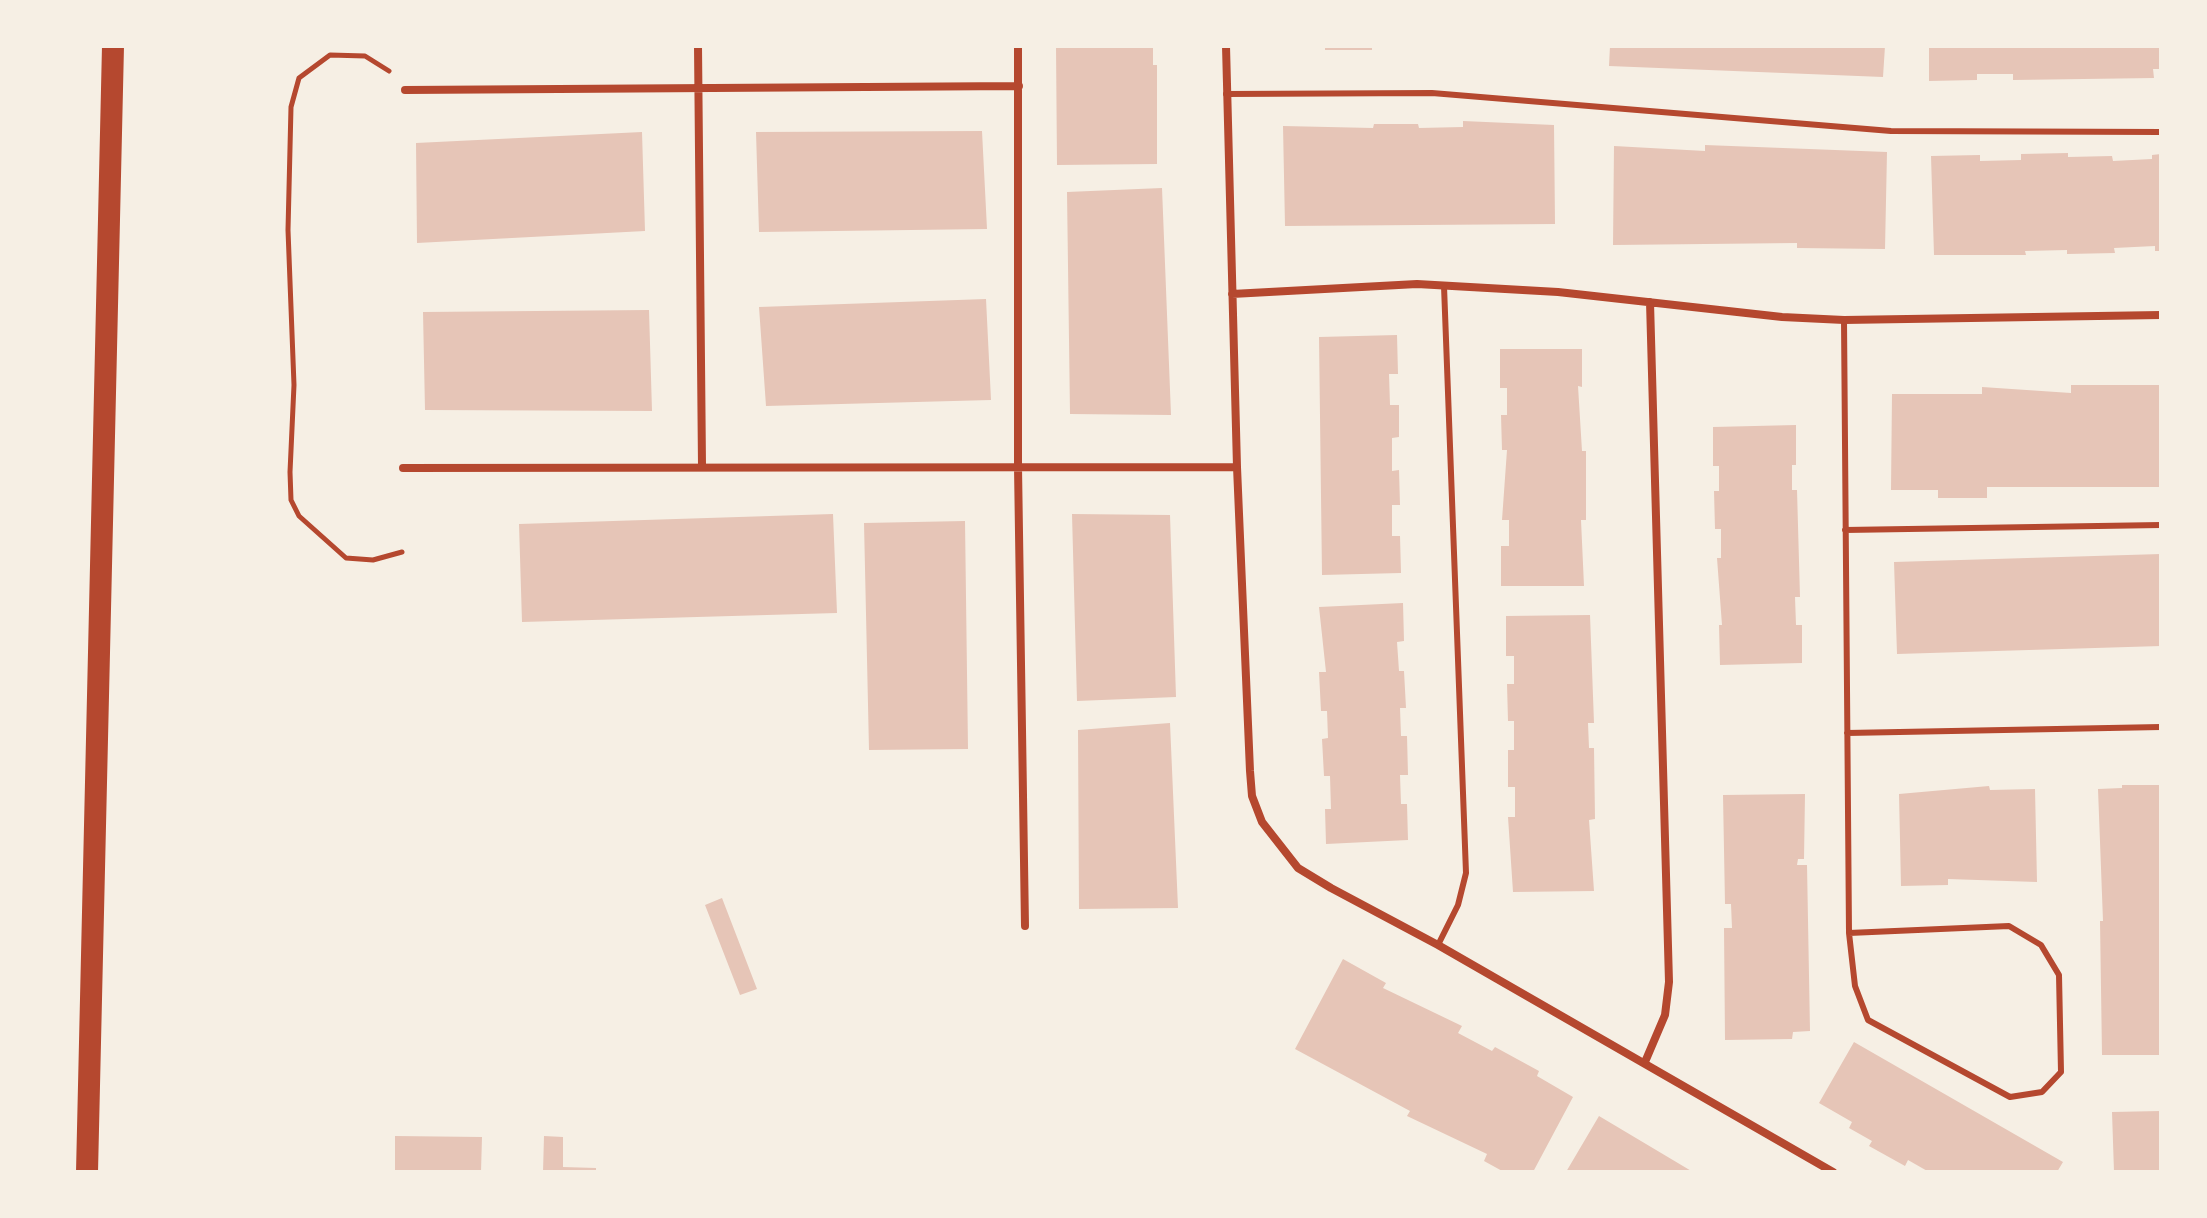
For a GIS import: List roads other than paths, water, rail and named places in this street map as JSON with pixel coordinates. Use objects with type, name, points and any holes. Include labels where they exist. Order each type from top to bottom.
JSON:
[{"type":"highway","points":[[87,1172],[113,46]]},
{"type":"street","points":[[698,46],[702,466]]},
{"type":"street","points":[[1018,46],[1018,467],[1025,926]]},
{"type":"street","points":[[1226,46],[1237,467],[1250,771],[1252,796],[1262,822],[1298,868],[1645,1062],[1833,1172]]},
{"type":"street","points":[[405,90],[1019,86]]},
{"type":"street","points":[[1232,294],[1444,286],[1558,292],[1782,317],[1844,320],[2161,315]]},
{"type":"street","points":[[1645,1062],[1665,1015],[1669,982],[1650,302]]},
{"type":"street","points":[[403,468],[1237,467]]},
{"type":"lane","points":[[1225,94],[1432,93],[1891,131],[2161,132]]},
{"type":"lane","points":[[1438,945],[1458,905],[1466,873],[1444,286]]},
{"type":"lane","points":[[1844,320],[1849,933],[1855,986],[1868,1020],[2010,1097],[2042,1092],[2061,1072],[2059,975],[2041,945],[2009,926],[1849,933]]},
{"type":"lane","points":[[1845,530],[2161,525]]},
{"type":"lane","points":[[1847,733],[2161,727]]}]
